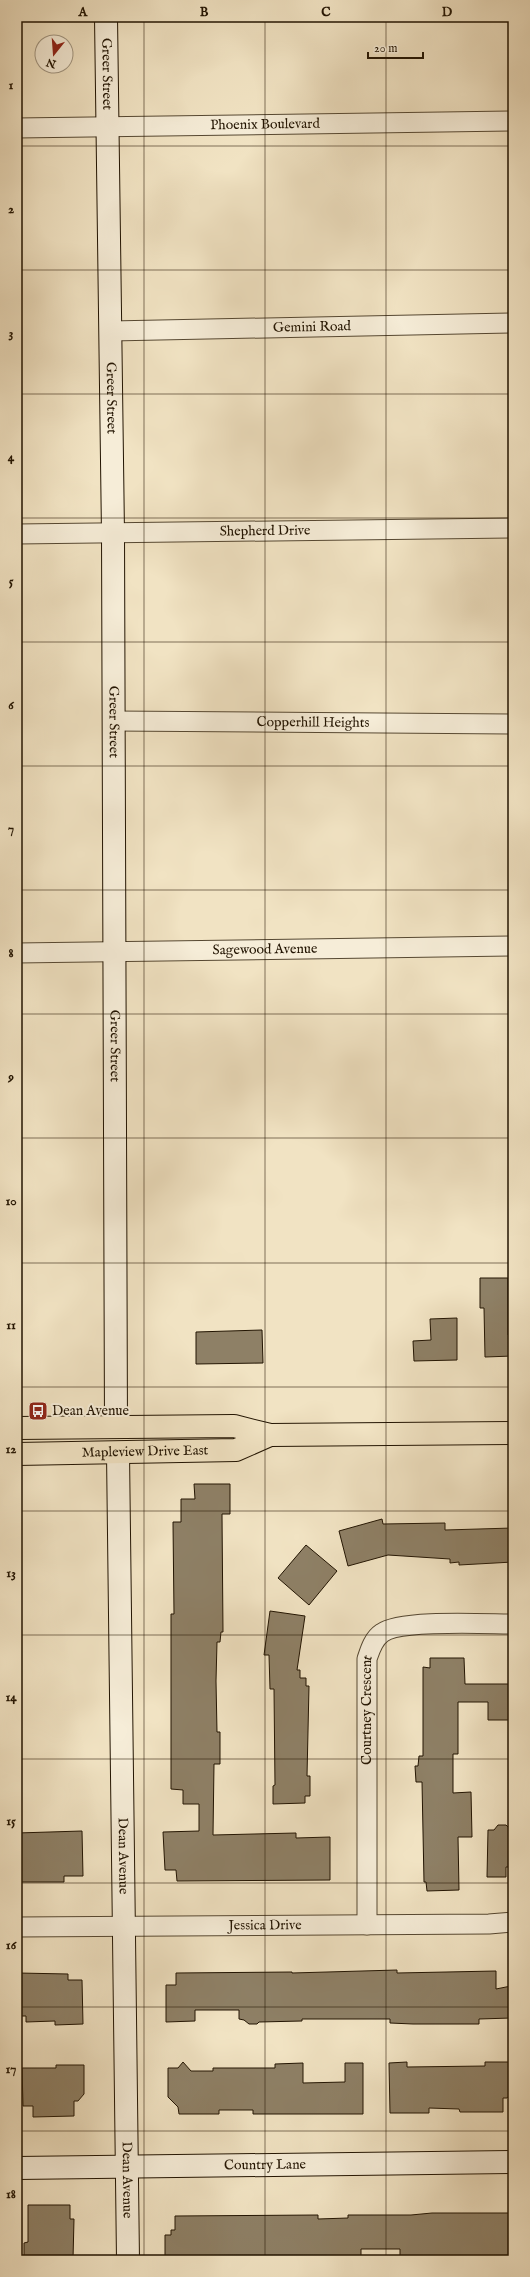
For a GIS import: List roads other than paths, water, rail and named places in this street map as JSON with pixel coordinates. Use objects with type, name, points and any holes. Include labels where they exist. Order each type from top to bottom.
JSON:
[{"type":"main road","name":"Mapleview Drive East","points":[[17,1428],[234,1426],[270,1435],[513,1433]]},
{"type":"main road","name":"Mapleview Drive East","points":[[17,1454],[236,1450],[270,1435]]},
{"type":"street","name":"Greer Street","points":[[106,17],[106,127],[111,331],[113,534],[116,1427]]},
{"type":"street","name":"Phoenix Boulevard","points":[[17,128],[513,121]]},
{"type":"street","name":"Gemini Road","points":[[111,331],[513,323]]},
{"type":"street","name":"Shepherd Drive","points":[[17,534],[513,528]]},
{"type":"street","name":"Copperhill Heights","points":[[113,722],[513,724]]},
{"type":"street","name":"Sagewood Avenue","points":[[17,953],[513,946]]},
{"type":"street","name":"Dean Avenue","points":[[118,1453],[128,2260]]},
{"type":"street","name":"Courtney Crescent","points":[[367,1925],[366,1659],[372,1644],[382,1633],[409,1625],[513,1624]]},
{"type":"street","name":"Jessica Drive","points":[[17,1928],[489,1924],[513,1922]]},
{"type":"street","name":"Country Lane","points":[[17,2168],[513,2162]]},
{"type":"place","name":"Dean Avenue","points":[[38,1411]]}]
